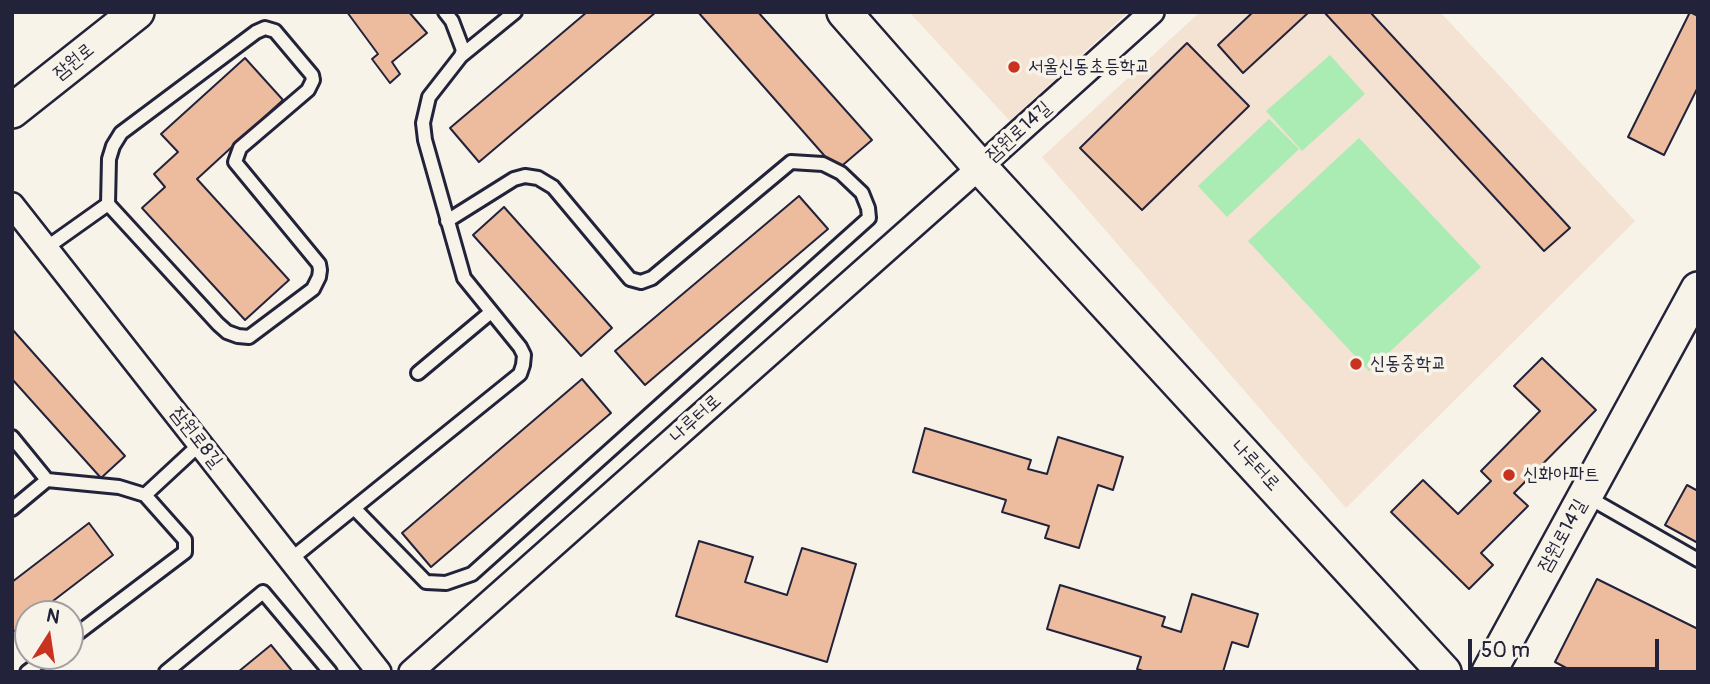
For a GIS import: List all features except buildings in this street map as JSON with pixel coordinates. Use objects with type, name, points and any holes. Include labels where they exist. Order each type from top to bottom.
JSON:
[{"type":"main road","name":"잠원로","points":[[12,111],[137,12]]},
{"type":"main road","name":"나루터로","points":[[844,12],[980,167],[1444,672]]},
{"type":"main road","name":"잠원로14길","points":[[1489,672],[1698,289]]},
{"type":"street","name":"잠원로14길","points":[[980,167],[1152,12]]},
{"type":"street","name":"나루터로","points":[[411,672],[980,167]]},
{"type":"street","name":"잠원로8길","points":[[12,205],[379,672]]},
{"type":"lane","points":[[445,12],[460,40],[463,50],[461,56]]},
{"type":"lane","points":[[291,559],[520,374],[524,355],[520,347],[464,278],[425,140],[423,123],[429,97],[461,56],[515,12]]},
{"type":"lane","points":[[265,28],[275,31],[312,75],[313,80],[308,90],[240,148],[235,162],[319,264],[320,270],[313,289],[249,337],[227,332],[218,324],[108,204],[108,159],[121,133],[256,32],[265,28]]},
{"type":"lane","points":[[354,508],[426,582],[446,583],[472,574],[869,218],[862,193],[841,173],[823,164],[791,162],[652,278],[640,282],[630,279],[553,187],[538,178],[525,176],[514,179],[447,220]]},
{"type":"lane","points":[[46,248],[108,204]]},
{"type":"lane","points":[[418,373],[491,312]]},
{"type":"lane","points":[[12,437],[47,480]]},
{"type":"lane","points":[[145,495],[200,444]]},
{"type":"lane","points":[[12,509],[47,480],[119,487],[145,495],[185,540],[185,552],[84,628]]},
{"type":"lane","points":[[1586,496],[1698,559]]},
{"type":"lane","points":[[166,672],[262,592],[330,672]]},
{"type":"shaded area","name":"서울신동초등학교","points":[[909,12],[1128,12],[1010,121]]},
{"type":"shaded area","name":"신동중학교","points":[[1200,12],[1440,12],[1635,221],[1346,508],[1042,157]]},
{"type":"green space","points":[[1330,55],[1365,94],[1302,151],[1266,111]]},
{"type":"green space","points":[[1269,119],[1299,149],[1227,217],[1198,186]]},
{"type":"green space","points":[[1359,138],[1481,267],[1369,371],[1248,241]]},
{"type":"place","name":"서울신동초등학교","points":[[1014,67]]},
{"type":"place","name":"신동중학교","points":[[1356,364]]},
{"type":"place","name":"신화아파트","points":[[1509,475]]}]
